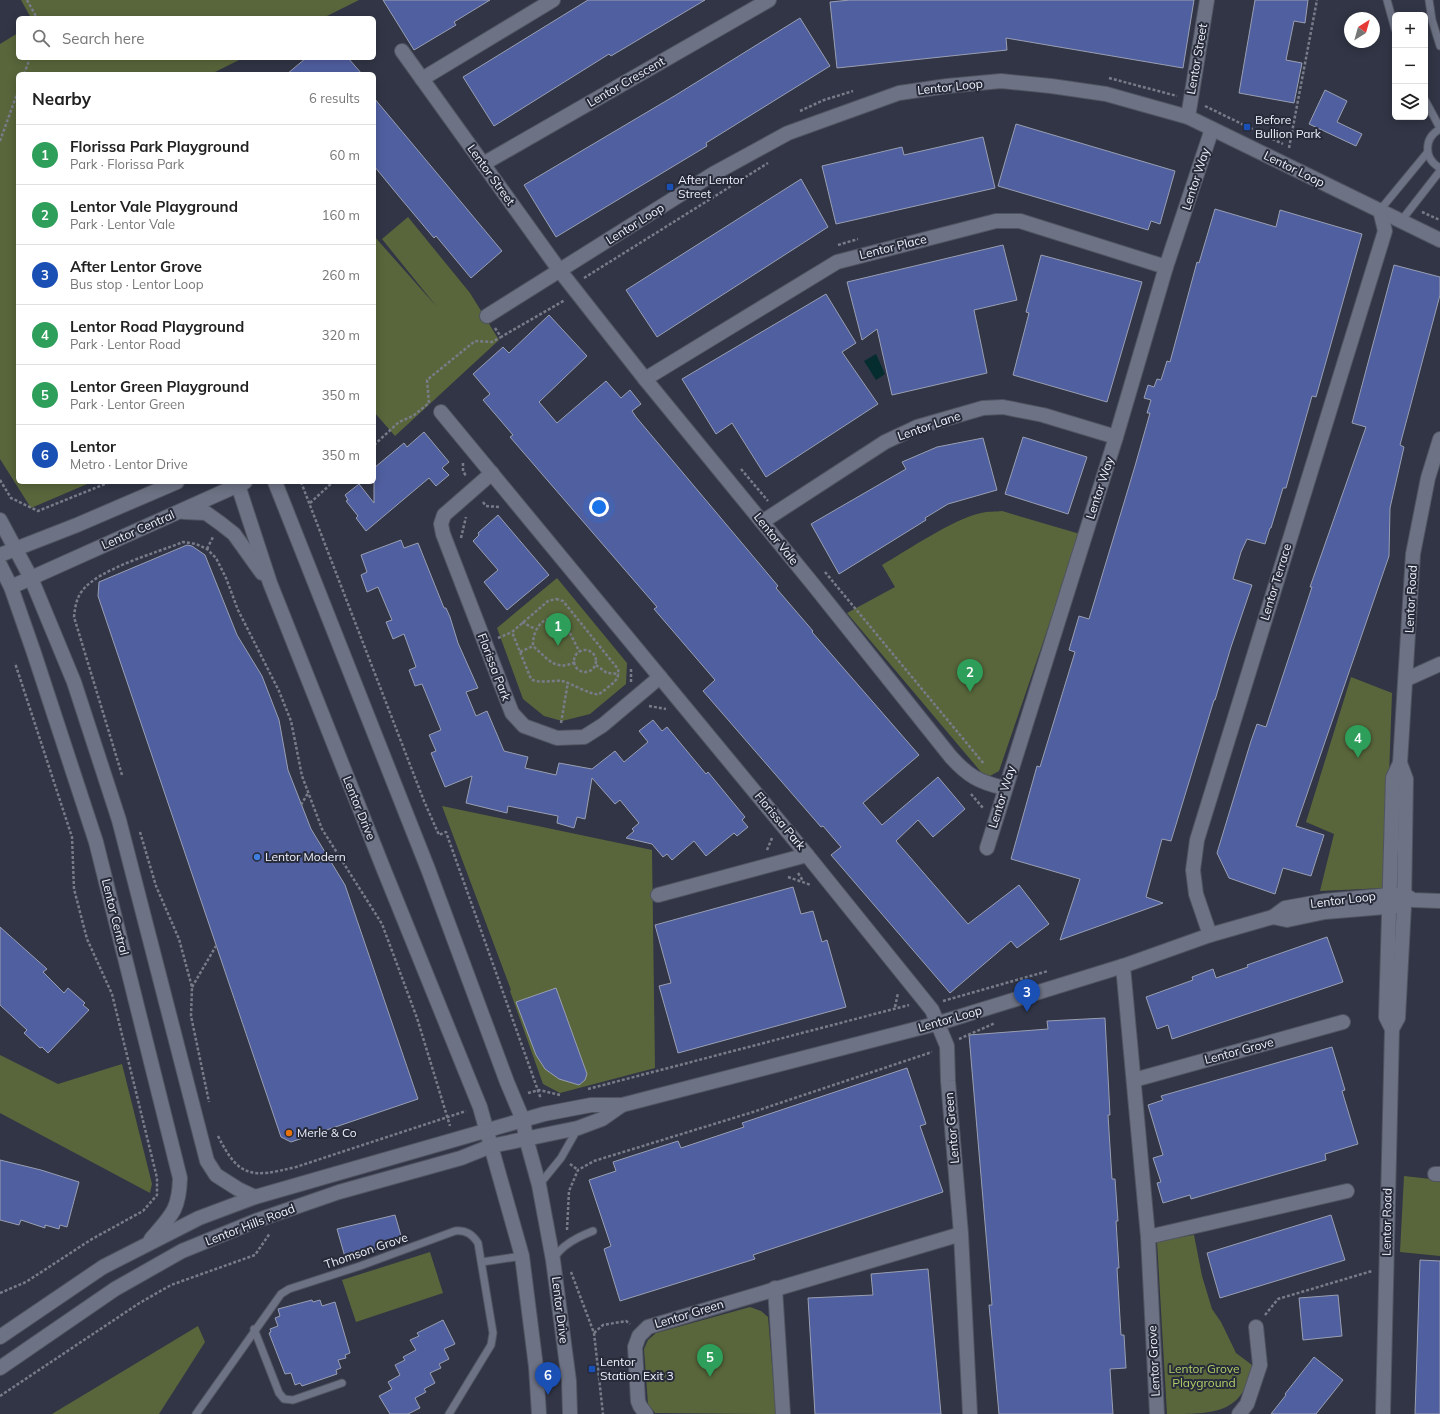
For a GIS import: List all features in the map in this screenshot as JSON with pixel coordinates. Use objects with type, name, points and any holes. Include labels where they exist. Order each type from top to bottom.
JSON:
[{"type":"street","points":[[422,79],[553,0]]},
{"type":"street","name":"Lentor Crescent","points":[[483,164],[769,0]]},
{"type":"street","name":"Lentor Street","points":[[1188,117],[1207,0]]},
{"type":"street","name":"Lentor Street","points":[[402,51],[560,271]]},
{"type":"street","name":"Lentor Loop","points":[[487,316],[713,174],[788,133],[899,93],[947,86],[1001,81],[1106,94],[1188,117],[1440,240]]},
{"type":"street","name":"Lentor Way","points":[[986,848],[1116,437],[1166,267],[1212,129]]},
{"type":"street","points":[[1380,210],[1385,231],[1401,221]]},
{"type":"street","name":"Lentor Place","points":[[645,379],[837,262],[996,221],[1020,221],[1166,267]]},
{"type":"street","name":"Lentor Terrace","points":[[1210,935],[1196,894],[1192,870],[1197,840],[1385,231]]},
{"type":"street","name":"Lentor Vale","points":[[560,271],[645,379],[951,757],[973,778],[986,784],[1004,788]]},
{"type":"street","name":"Lentor Lane","points":[[762,522],[885,442],[918,427],[983,408],[1002,406],[1042,415],[1116,437]]},
{"type":"street","name":"Florissa Park","points":[[441,412],[929,1004],[939,1024]]},
{"type":"street","name":"Lentor Road","points":[[1392,1029],[1386,1017],[1393,778],[1400,763],[1407,679],[1413,554],[1434,476],[1440,439]]},
{"type":"street","name":"Florissa Park","points":[[492,473],[444,515],[441,524],[443,534],[512,713],[524,726],[557,738],[584,737],[602,725],[660,677]]},
{"type":"street","points":[[0,555],[171,484]]},
{"type":"street","name":"Lentor Central","points":[[11,587],[238,484]]},
{"type":"street","name":"Lentor Drive","points":[[240,484],[270,582],[480,1107],[488,1131]]},
{"type":"street","points":[[276,484],[428,869],[507,1082],[523,1120],[526,1138],[539,1185]]},
{"type":"street","points":[[179,512],[206,513],[220,523],[234,534],[270,582]]},
{"type":"street","points":[[0,520],[31,578],[74,682],[119,820],[206,1160],[216,1175],[238,1189],[255,1197]]},
{"type":"street","name":"Lentor Central","points":[[0,565],[11,587],[34,652],[96,842],[180,1178],[179,1196],[174,1213],[146,1243]]},
{"type":"street","points":[[1407,679],[1440,664]]},
{"type":"street","name":"Lentor Road","points":[[1383,1414],[1392,1029],[1398,1018],[1407,900],[1406,779],[1400,763]]},
{"type":"street","name":"Florissa Park","points":[[658,895],[807,855]]},
{"type":"street","name":"Lentor Loop","points":[[523,1120],[544,1114],[591,1105],[622,1105],[939,1024],[1123,966],[1210,935],[1273,916],[1287,920],[1389,900],[1440,900]]},
{"type":"street","name":"Lentor Grove","points":[[1123,966],[1148,1236],[1157,1414]]},
{"type":"street","name":"Lentor Grove","points":[[1134,1080],[1343,1022]]},
{"type":"street","name":"Lentor Green","points":[[939,1024],[947,1046],[948,1081],[961,1234],[970,1414]]},
{"type":"street","name":"Lentor Loop","points":[[526,1138],[578,1128],[602,1119],[622,1105]]},
{"type":"street","name":"Lentor Hills Road","points":[[0,1337],[103,1267],[146,1243],[199,1218],[255,1197],[523,1120]]},
{"type":"street","points":[[488,1131],[522,1256],[536,1367],[539,1414]]},
{"type":"street","name":"Lentor Hills Road","points":[[0,1368],[115,1289],[182,1251],[258,1220],[339,1192],[461,1158],[491,1146],[526,1138]]},
{"type":"street","name":"Lentor Drive","points":[[539,1185],[553,1260],[569,1381],[570,1414]]},
{"type":"street","points":[[1148,1236],[1347,1190]]},
{"type":"street","name":"Lentor Green","points":[[646,1414],[638,1401],[635,1347],[639,1336],[648,1327],[775,1288],[961,1234]]},
{"type":"street","points":[[775,1288],[784,1414]]},
{"type":"street","points":[[1239,1414],[1247,1404],[1260,1365],[1256,1327]]},
{"type":"lane","points":[[1387,0],[1392,18]]},
{"type":"lane","points":[[1429,0],[1428,21],[1440,46]]},
{"type":"lane","points":[[1401,221],[1440,169],[1430,160],[1427,153],[1429,138],[1440,128],[1428,106]]},
{"type":"lane","points":[[1380,210],[1427,153]]},
{"type":"lane","points":[[539,1185],[561,1158],[578,1128]]},
{"type":"lane","name":"Thomson Grove","points":[[196,1414],[254,1330],[281,1294],[289,1289],[360,1266],[455,1231],[462,1230],[474,1237],[478,1243],[494,1333],[491,1345],[449,1414]]},
{"type":"lane","points":[[553,1260],[566,1245],[593,1231]]},
{"type":"lane","points":[[482,1262],[522,1256]]},
{"type":"lane","points":[[254,1330],[279,1393],[284,1399],[293,1400],[342,1383]]},
{"type":"path","points":[[27,0],[36,16]]},
{"type":"path","points":[[1289,148],[1317,0]]},
{"type":"path","points":[[25,72],[29,60]]},
{"type":"path","points":[[0,141],[16,97]]},
{"type":"path","points":[[584,279],[772,161]]},
{"type":"path","points":[[376,443],[399,422],[413,416],[429,403],[427,380],[475,341],[492,342],[501,337]]},
{"type":"path","points":[[0,480],[11,498],[38,511],[105,484]]},
{"type":"path","points":[[302,484],[424,801],[439,835],[446,832],[539,1090],[563,1096]]},
{"type":"path","points":[[310,503],[331,484]]},
{"type":"path","points":[[479,506],[486,506]]},
{"type":"path","points":[[463,545],[461,538],[466,515]]},
{"type":"path","points":[[124,780],[74,617],[76,604],[82,591],[99,575],[183,542],[196,544],[207,549],[216,558],[226,578],[238,610],[279,691],[291,721],[302,776],[322,829],[382,924],[417,1018],[447,1116],[296,1167],[268,1174],[243,1171],[228,1156],[215,1131]]},
{"type":"path","points":[[824,571],[985,765]]},
{"type":"path","points":[[496,638],[512,632],[548,601],[556,599],[563,601],[618,668],[619,674],[616,681],[600,694],[593,694],[568,682],[552,680],[535,681],[531,679],[512,632]]},
{"type":"path","points":[[575,662],[564,667],[557,666],[533,646],[532,636],[535,629],[543,621],[551,619],[560,622],[566,627],[580,652]]},
{"type":"path","points":[[522,622],[535,629]]},
{"type":"path","points":[[494,631],[499,645]]},
{"type":"path","points":[[520,652],[533,646]]},
{"type":"path","points":[[596,665],[591,670],[584,672],[578,669],[575,662],[576,656],[580,652],[587,651],[593,654],[596,665],[607,673],[619,674]]},
{"type":"path","points":[[0,1293],[26,1282],[92,1238],[143,1211],[157,1195],[157,1178],[112,994],[87,938],[74,889],[72,837],[15,663]]},
{"type":"path","points":[[554,724],[561,726],[568,682]]},
{"type":"path","points":[[301,805],[308,792]]},
{"type":"path","points":[[138,825],[156,886],[179,939],[192,987],[192,1016],[210,1108]]},
{"type":"path","points":[[192,987],[216,946]]},
{"type":"path","points":[[586,1090],[894,1007],[912,1004],[929,1004]]},
{"type":"path","points":[[603,1414],[594,1333],[571,1273],[566,1245],[569,1191],[578,1170],[594,1161],[753,1112],[947,1046]]},
{"type":"path","points":[[0,1396],[138,1304],[171,1285],[255,1254],[272,1230]]},
{"type":"path","points":[[1256,1327],[1278,1299],[1375,1270]]},
{"type":"path","points":[[594,1333],[603,1325],[626,1321]]},
{"type":"green space","points":[[21,0],[359,0],[327,16],[30,16]]},
{"type":"green space","points":[[16,34],[16,60],[239,60],[215,72],[16,72],[16,484],[87,484],[31,508],[0,459],[0,44]]},
{"type":"green space","points":[[408,217],[470,293],[499,340],[395,436],[376,414],[376,238],[437,307],[382,239]]},
{"type":"green space","points":[[1002,511],[1080,534],[999,771],[990,776],[981,772],[847,613],[895,587],[882,565],[944,528],[957,522],[981,513]]},
{"type":"green space","points":[[557,578],[627,663],[626,684],[590,714],[562,721],[544,716],[523,699],[497,628]]},
{"type":"green space","points":[[1351,677],[1392,693],[1385,888],[1320,891],[1334,834],[1306,822]]},
{"type":"green space","points":[[442,806],[652,850],[655,1068],[560,1093],[543,1084],[510,991],[511,990]]},
{"type":"green space","points":[[0,1055],[58,1084],[122,1064],[152,1184],[150,1193],[0,1113]]},
{"type":"green space","points":[[1404,1176],[1440,1180],[1440,1256],[1400,1252]]},
{"type":"green space","name":"Lentor Grove Playground","points":[[1194,1235],[1202,1276],[1212,1309],[1221,1322],[1236,1353],[1252,1365],[1248,1381],[1242,1393],[1234,1402],[1224,1408],[1199,1413],[1167,1414],[1157,1241]]},
{"type":"green space","points":[[430,1252],[443,1293],[356,1322],[342,1280]]},
{"type":"green space","points":[[750,1307],[761,1311],[768,1317],[776,1414],[655,1413],[648,1404],[644,1349],[648,1340],[656,1333]]},
{"type":"green space","points":[[198,1326],[205,1342],[159,1414],[52,1414]]},
{"type":"shaded area","points":[[876,354],[885,374],[876,380],[864,361]]},
{"type":"building","points":[[383,0],[490,0],[454,22],[456,25],[414,50]]},
{"type":"building","points":[[588,0],[705,0],[611,56],[609,54],[494,126],[463,77]]},
{"type":"building","points":[[850,0],[1194,0],[1183,68],[1006,38],[1007,50],[837,68],[830,2]]},
{"type":"building","points":[[1255,0],[1308,0],[1305,23],[1294,21],[1286,60],[1302,63],[1294,103],[1239,93]]},
{"type":"building","points":[[800,18],[830,66],[706,143],[707,146],[556,237],[524,185],[676,95]]},
{"type":"building","points":[[304,60],[350,60],[360,72],[289,72]]},
{"type":"building","points":[[1325,90],[1347,101],[1337,122],[1362,134],[1356,146],[1309,124]]},
{"type":"building","points":[[376,100],[502,251],[471,278],[436,236],[434,238],[376,168]]},
{"type":"building","points":[[1016,124],[1175,171],[1160,224],[1151,221],[1148,230],[998,186]]},
{"type":"building","points":[[983,137],[995,188],[836,224],[822,166],[902,147],[904,155]]},
{"type":"building","points":[[801,179],[828,227],[657,337],[626,290]]},
{"type":"building","points":[[1215,209],[1276,227],[1280,210],[1362,234],[1316,397],[1312,396],[1286,488],[1283,488],[1265,544],[1247,539],[1241,552],[1233,579],[1252,585],[1214,700],[1171,841],[1162,839],[1146,897],[1163,903],[1060,940],[1080,879],[1011,859],[1037,766],[1040,767],[1075,652],[1069,650],[1079,616],[1089,619],[1135,466],[1150,413],[1147,413],[1151,400],[1144,398],[1148,385],[1154,387],[1157,379],[1161,380],[1167,361],[1170,362],[1197,262],[1199,263]]},
{"type":"building","points":[[1003,245],[1017,300],[974,310],[987,373],[892,395],[877,329],[862,340],[847,282]]},
{"type":"building","points":[[1041,255],[1142,282],[1107,402],[1013,375],[1029,313],[1026,312]]},
{"type":"building","points":[[1394,265],[1440,277],[1440,295],[1400,445],[1404,447],[1390,508],[1389,556],[1296,826],[1324,835],[1311,876],[1283,868],[1275,894],[1229,878],[1217,853],[1251,741],[1257,724],[1266,727],[1312,587],[1310,587],[1366,427],[1352,423]]},
{"type":"building","points":[[826,294],[856,343],[842,352],[878,404],[766,477],[732,423],[716,434],[682,379]]},
{"type":"building","points":[[549,315],[587,356],[539,402],[557,423],[606,381],[621,398],[630,390],[641,404],[632,411],[636,417],[778,586],[776,588],[813,631],[812,632],[919,755],[863,803],[882,825],[938,777],[965,809],[933,837],[918,820],[896,841],[968,924],[1019,885],[1049,924],[1017,948],[1011,941],[950,993],[831,855],[841,847],[823,826],[821,827],[703,691],[715,680],[654,609],[657,607],[510,437],[513,435],[483,400],[490,394],[473,374],[503,347],[509,353]]},
{"type":"building","points":[[424,432],[449,462],[442,468],[449,475],[436,486],[429,478],[366,531],[356,518],[358,516],[346,501],[348,500],[345,495],[359,484],[374,503],[376,466],[404,443],[407,447]]},
{"type":"building","points":[[1023,437],[1087,457],[1068,514],[1005,494]]},
{"type":"building","points":[[983,438],[997,490],[948,504],[925,518],[926,520],[839,574],[811,524],[906,469],[902,462],[937,447]]},
{"type":"building","points":[[498,515],[549,575],[507,610],[484,582],[498,570],[473,541],[479,535],[478,533]]},
{"type":"building","points":[[401,540],[404,548],[418,543],[444,608],[446,608],[450,617],[458,643],[478,688],[466,692],[476,716],[487,711],[504,751],[528,757],[525,768],[556,775],[559,763],[592,769],[615,751],[624,762],[648,742],[639,731],[653,720],[662,731],[667,727],[706,774],[708,772],[745,817],[742,820],[748,827],[737,836],[734,833],[706,856],[694,841],[672,860],[667,854],[663,857],[652,844],[626,838],[634,831],[632,829],[639,823],[620,800],[615,804],[592,778],[585,819],[577,817],[574,828],[557,823],[558,816],[508,806],[507,813],[466,803],[472,776],[445,787],[431,753],[436,751],[429,735],[441,730],[422,684],[415,686],[409,670],[416,667],[404,634],[393,639],[386,622],[392,620],[378,587],[367,592],[361,575],[367,572],[361,555]]},
{"type":"building","name":"Lentor Modern","points":[[187,545],[192,546],[205,555],[237,635],[262,676],[279,720],[288,770],[311,829],[345,885],[418,1099],[291,1142],[281,1137],[98,596],[99,582]]},
{"type":"building","points":[[793,887],[801,914],[813,911],[822,942],[827,940],[846,1007],[678,1053],[659,986],[671,983],[655,925]]},
{"type":"building","points":[[0,927],[47,969],[43,972],[64,993],[68,988],[85,1003],[83,1005],[89,1010],[48,1053],[42,1047],[40,1048],[24,1033],[27,1030],[0,1005]]},
{"type":"building","points":[[1327,937],[1343,982],[1172,1039],[1168,1025],[1157,1029],[1146,997],[1193,980],[1192,977],[1213,969],[1216,978],[1248,967],[1247,965]]},
{"type":"building","points":[[556,988],[587,1074],[585,1080],[579,1085],[559,1079],[545,1069],[536,1055],[516,1002]]},
{"type":"building","points":[[1105,1018],[1110,1115],[1108,1115],[1112,1179],[1115,1179],[1118,1221],[1116,1221],[1119,1268],[1117,1268],[1121,1335],[1124,1335],[1126,1368],[1110,1369],[1113,1414],[999,1414],[989,1305],[992,1305],[969,1035],[1048,1029],[1047,1021]]},
{"type":"building","points":[[1332,1047],[1345,1090],[1342,1091],[1358,1144],[1325,1154],[1326,1160],[1191,1199],[1190,1195],[1163,1203],[1157,1183],[1161,1182],[1153,1158],[1163,1155],[1148,1105],[1163,1100],[1161,1096]]},
{"type":"building","points":[[907,1068],[926,1124],[920,1126],[943,1192],[753,1255],[755,1259],[620,1301],[604,1249],[611,1246],[589,1180],[616,1171],[613,1162],[678,1141],[681,1148],[744,1127],[742,1123]]},
{"type":"building","points":[[0,1160],[41,1170],[79,1182],[67,1227],[60,1225],[59,1229],[45,1225],[45,1228],[21,1220],[19,1225],[0,1220]]},
{"type":"building","points":[[395,1215],[402,1239],[380,1245],[381,1248],[345,1257],[337,1229]]},
{"type":"building","points":[[1331,1215],[1345,1260],[1220,1298],[1207,1253]]},
{"type":"building","points":[[1420,1260],[1440,1261],[1440,1414],[1415,1414]]},
{"type":"building","points":[[928,1269],[941,1414],[815,1414],[808,1298],[873,1295],[871,1274]]},
{"type":"building","points":[[1338,1295],[1342,1336],[1303,1340],[1299,1298]]},
{"type":"building","points":[[312,1300],[313,1302],[320,1300],[322,1306],[335,1302],[350,1353],[345,1355],[346,1358],[338,1360],[341,1368],[336,1370],[337,1374],[302,1386],[300,1383],[295,1385],[291,1373],[285,1374],[269,1333],[271,1332],[270,1329],[278,1326],[275,1318],[280,1316],[278,1309]]},
{"type":"building","points":[[443,1320],[455,1344],[444,1349],[449,1359],[439,1364],[441,1368],[430,1373],[435,1383],[424,1389],[426,1392],[415,1398],[420,1408],[408,1414],[390,1414],[379,1396],[392,1389],[388,1382],[400,1375],[395,1365],[405,1360],[403,1357],[416,1350],[410,1340],[419,1336],[417,1333]]},
{"type":"building","points":[[1314,1357],[1343,1380],[1316,1414],[1271,1414],[1286,1395],[1285,1394]]},
{"type":"place","name":"Before Bullion Park","points":[[1247,127]]},
{"type":"place","name":"After Lentor Street","points":[[670,187]]},
{"type":"place","name":"Florissa Park Playground","points":[[558,646]]},
{"type":"place","name":"Lentor Vale Playground","points":[[970,692]]},
{"type":"place","name":"Lentor Road Playground","points":[[1358,758]]},
{"type":"place","name":"Lentor Modern","points":[[257,857]]},
{"type":"place","name":"After Lentor Grove","points":[[1027,1012]]},
{"type":"place","name":"Merle & Co","points":[[289,1133]]},
{"type":"place","name":"Lentor Station Exit 3","points":[[592,1369]]},
{"type":"place","name":"Lentor Green Playground","points":[[710,1377]]},
{"type":"place","name":"Lentor","points":[[548,1395]]}]
